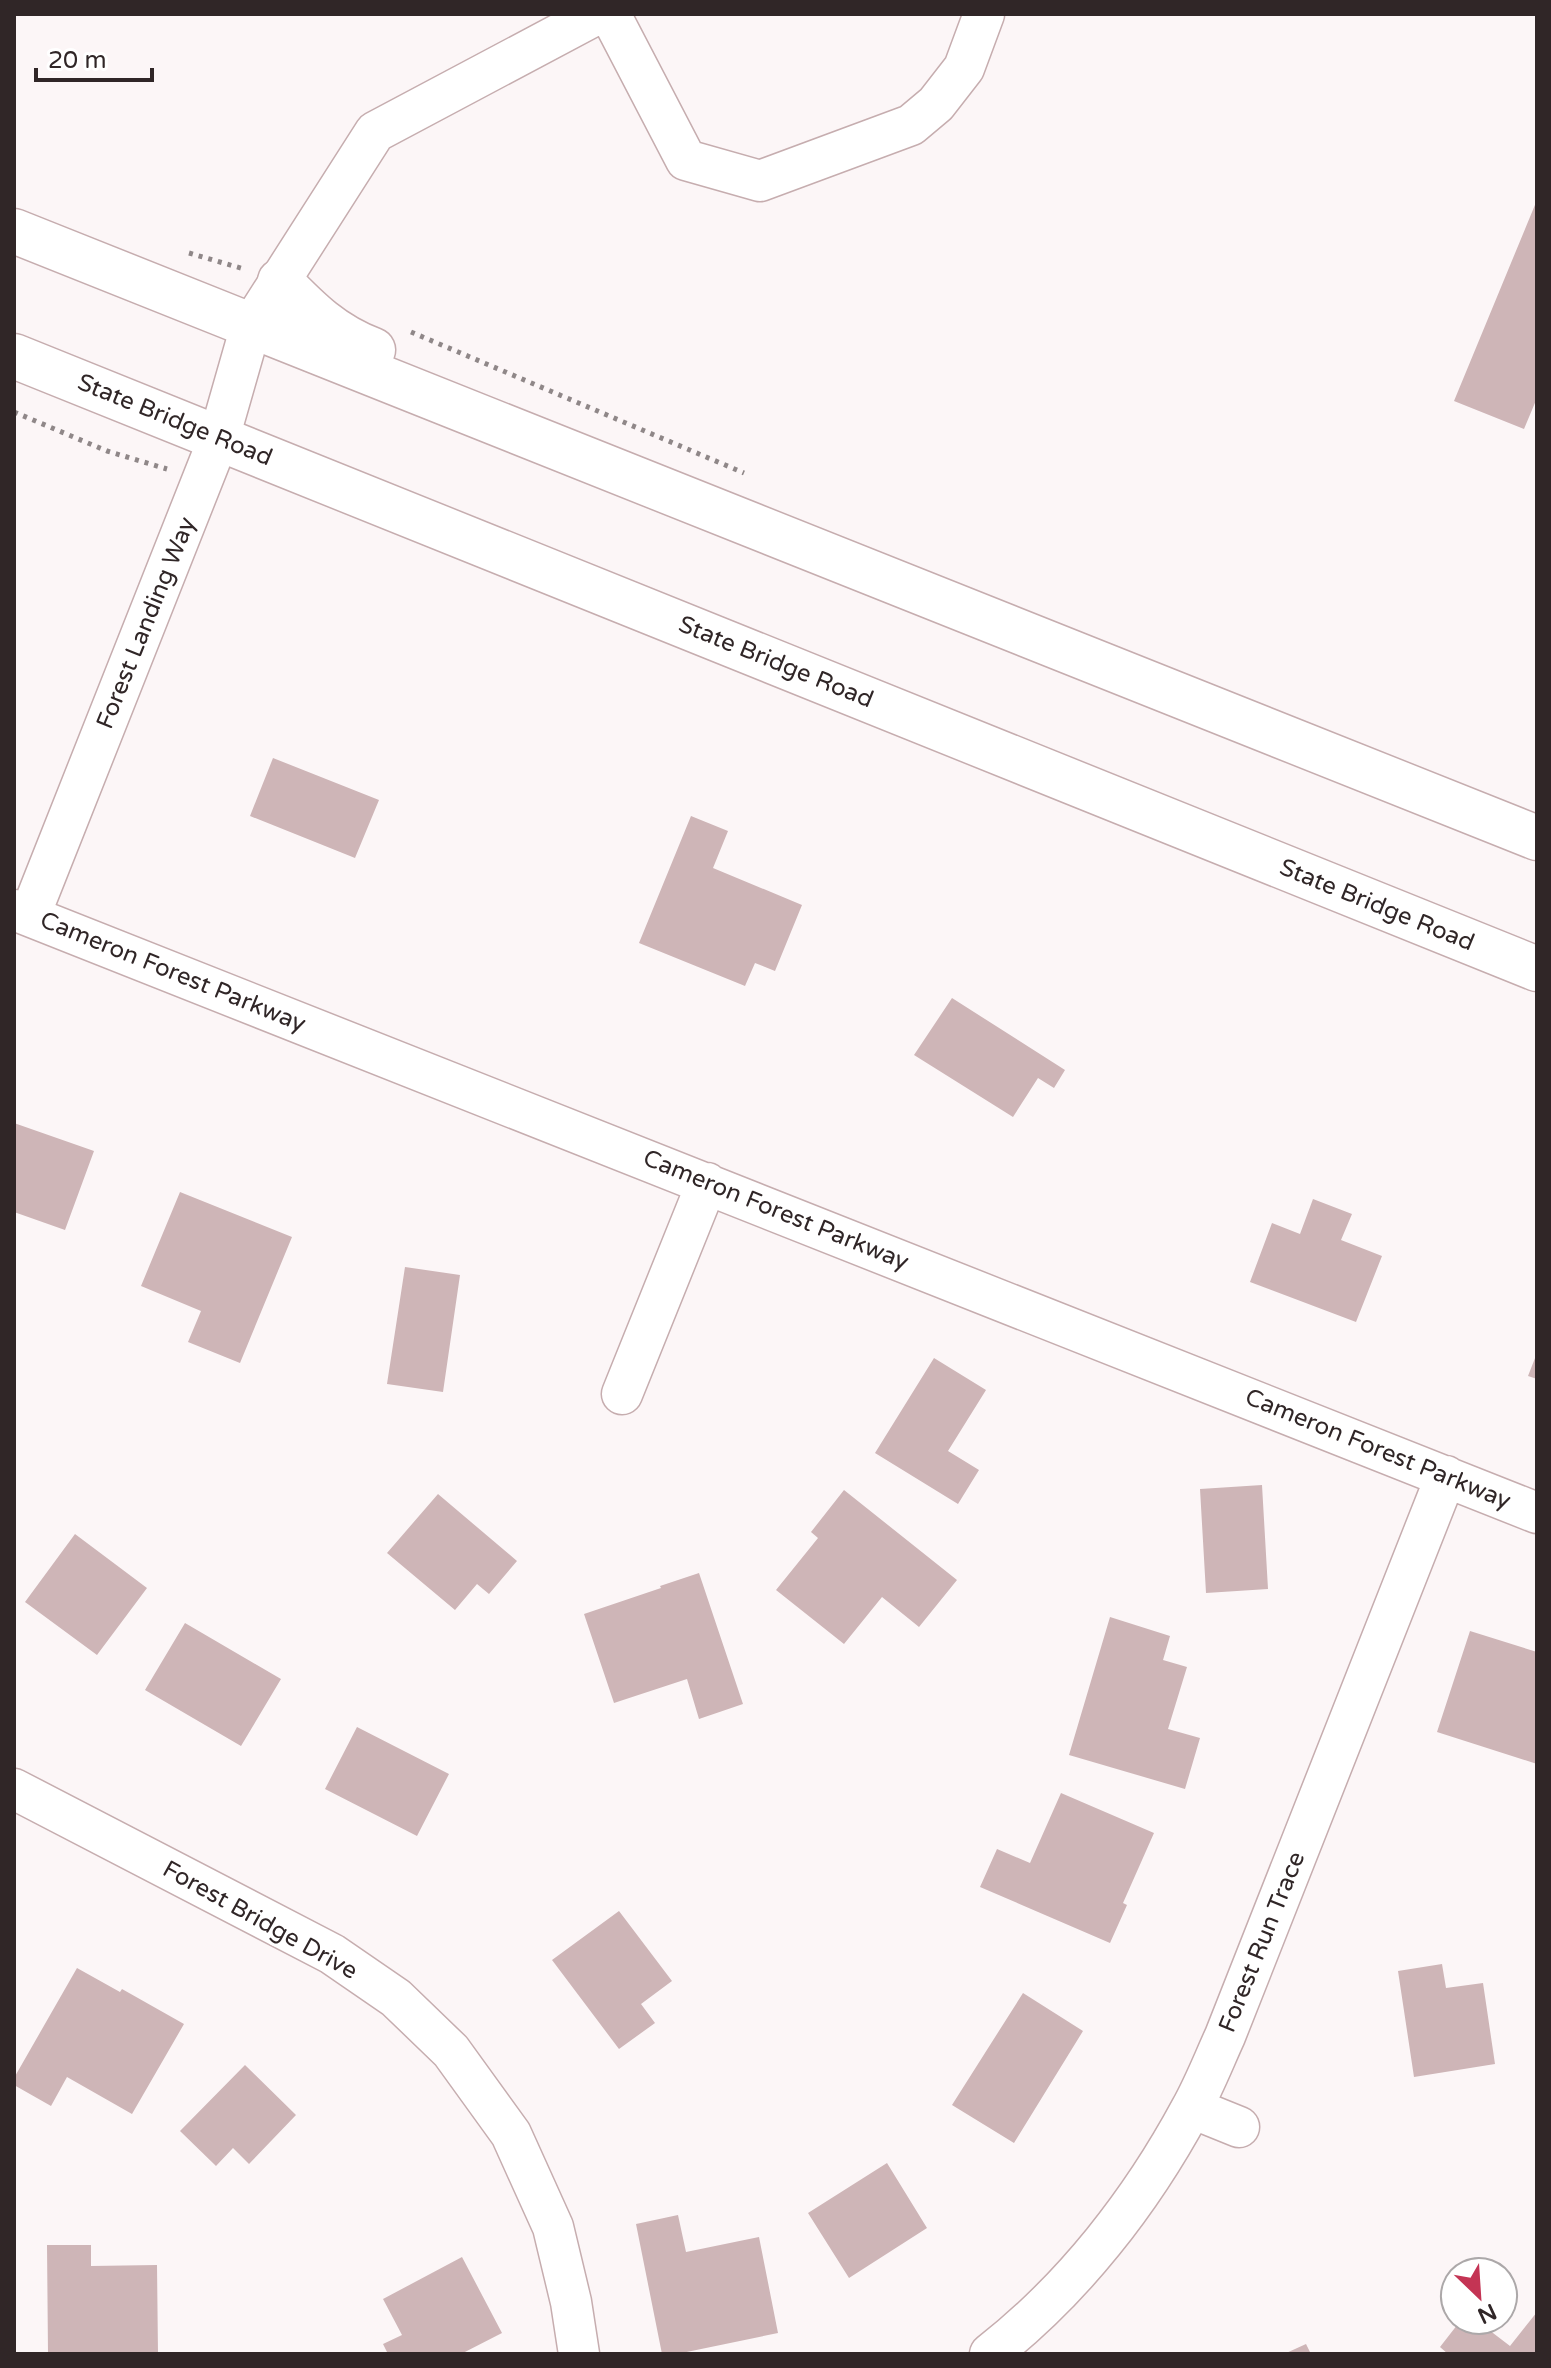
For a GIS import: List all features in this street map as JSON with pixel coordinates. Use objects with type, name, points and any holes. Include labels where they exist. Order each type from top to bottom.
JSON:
[{"type":"highway","points":[[14,231],[1537,838]]},
{"type":"highway","points":[[280,281],[310,312],[347,340],[572,425],[600,444],[604,467]]},
{"type":"highway","name":"State Bridge Road","points":[[14,356],[1537,969]]},
{"type":"street","name":"Forest Landing Way","points":[[22,913],[219,438],[251,326],[375,132],[597,14]]},
{"type":"street","points":[[610,14],[686,160],[760,181],[911,125],[936,104],[964,68],[984,14]]},
{"type":"street","name":"Cameron Forest Parkway","points":[[22,913],[1537,1513]]},
{"type":"street","points":[[622,1394],[707,1183]]},
{"type":"street","name":"Forest Run Trace","points":[[990,2354],[1018,2332],[1084,2265],[1142,2190],[1192,2108],[1225,2036],[1446,1476]]},
{"type":"street","name":"Forest Bridge Drive","points":[[14,1789],[332,1954],[396,1998],[451,2051],[511,2134],[553,2227],[571,2302],[579,2354]]},
{"type":"street","points":[[1192,2108],[1239,2127]]},
{"type":"building","points":[[1537,200],[1537,398],[1524,429],[1454,401]]},
{"type":"building","points":[[273,758],[379,800],[355,858],[250,816]]},
{"type":"building","points":[[691,816],[728,831],[713,868],[802,905],[775,971],[755,963],[745,986],[639,943]]},
{"type":"building","points":[[952,998],[1065,1070],[1054,1088],[1038,1078],[1013,1117],[914,1055]]},
{"type":"building","points":[[14,1123],[94,1151],[65,1230],[14,1212]]},
{"type":"building","points":[[180,1192],[292,1237],[240,1363],[188,1342],[201,1311],[141,1286]]},
{"type":"building","points":[[1313,1199],[1352,1214],[1341,1240],[1382,1256],[1356,1322],[1250,1282],[1272,1223],[1300,1234]]},
{"type":"building","points":[[405,1267],[460,1275],[443,1392],[387,1384]]},
{"type":"building","points":[[1537,1353],[1537,1379],[1528,1376]]},
{"type":"building","points":[[934,1358],[986,1390],[948,1451],[979,1470],[958,1504],[875,1453]]},
{"type":"building","points":[[1262,1485],[1268,1589],[1206,1593],[1200,1489]]},
{"type":"building","points":[[844,1490],[957,1580],[919,1627],[882,1597],[844,1644],[776,1590],[818,1538],[811,1532]]},
{"type":"building","points":[[438,1494],[517,1561],[489,1594],[477,1584],[455,1610],[387,1553]]},
{"type":"building","points":[[75,1534],[147,1588],[97,1655],[25,1602]]},
{"type":"building","points":[[699,1573],[743,1704],[699,1719],[687,1679],[614,1703],[584,1614]]},
{"type":"building","points":[[1110,1617],[1170,1636],[1163,1660],[1187,1667],[1168,1729],[1200,1738],[1185,1789],[1069,1755]]},
{"type":"building","points":[[185,1623],[281,1679],[241,1746],[145,1690]]},
{"type":"building","points":[[1470,1631],[1537,1652],[1537,1764],[1437,1732]]},
{"type":"building","points":[[357,1727],[449,1774],[417,1836],[325,1789]]},
{"type":"building","points":[[1061,1793],[1154,1833],[1123,1903],[1127,1905],[1110,1943],[980,1887],[997,1849],[1030,1863]]},
{"type":"building","points":[[619,1911],[672,1981],[641,2004],[655,2023],[619,2049],[552,1960]]},
{"type":"building","points":[[1442,1964],[1446,1988],[1483,1983],[1495,2064],[1414,2077],[1398,1971]]},
{"type":"building","points":[[77,1968],[184,2024],[132,2114],[67,2077],[51,2106],[14,2085],[14,2078]]},
{"type":"building","points":[[1023,1993],[1083,2031],[1014,2143],[952,2105]]},
{"type":"building","points":[[245,2065],[296,2115],[249,2164],[233,2148],[216,2166],[180,2131]]},
{"type":"building","points":[[887,2163],[927,2228],[849,2278],[808,2213]]},
{"type":"building","points":[[678,2215],[686,2252],[759,2237],[778,2333],[677,2354],[662,2354],[636,2224]]},
{"type":"building","points":[[47,2245],[91,2245],[91,2266],[157,2265],[158,2354],[48,2354]]},
{"type":"building","points":[[462,2257],[502,2333],[461,2354],[388,2354],[383,2344],[402,2335],[383,2299]]},
{"type":"building","points":[[1537,2312],[1537,2354],[1448,2354],[1440,2347],[1449,2336],[1497,2336],[1510,2346]]},
{"type":"building","points":[[1306,2344],[1311,2354],[1284,2354]]}]
